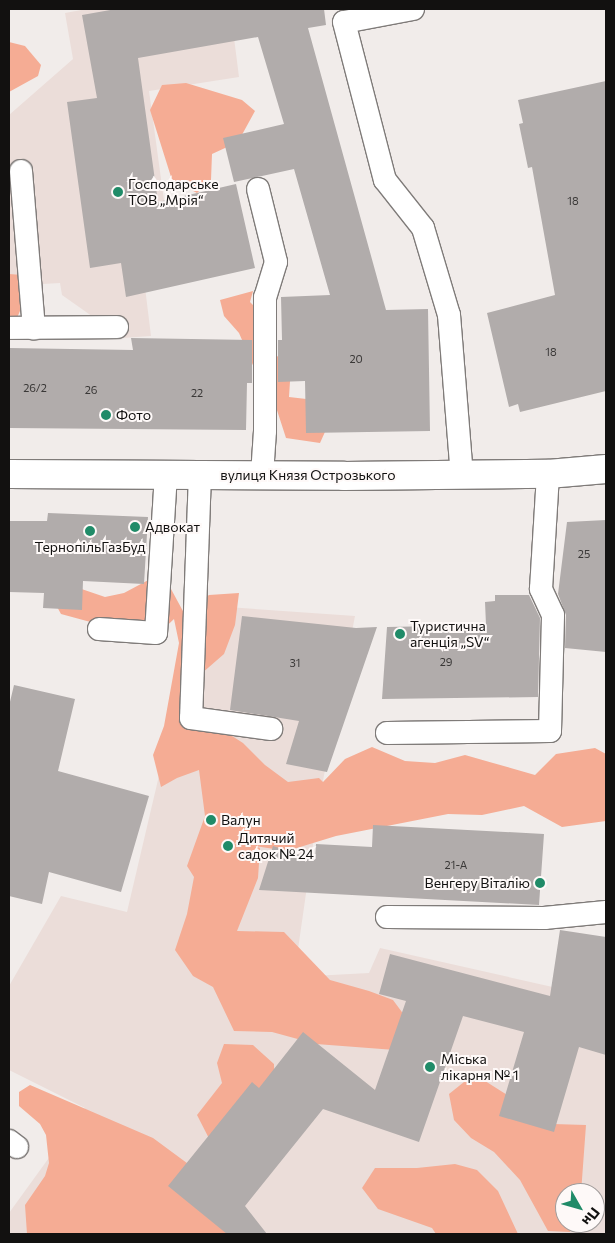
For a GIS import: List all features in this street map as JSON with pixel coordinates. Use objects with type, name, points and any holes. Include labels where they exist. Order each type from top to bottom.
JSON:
[{"type":"main road","name":"вулиця Князя Острозького","points":[[9,474],[548,474],[606,468]]},
{"type":"lane","points":[[413,9],[344,22],[386,180],[423,228],[449,315],[462,474]]},
{"type":"lane","points":[[21,171],[34,328]]},
{"type":"lane","points":[[258,189],[276,262],[265,297],[265,431],[262,475]]},
{"type":"lane","points":[[9,328],[117,327]]},
{"type":"lane","points":[[99,629],[156,633],[166,474]]},
{"type":"lane","points":[[200,474],[191,718],[271,729]]},
{"type":"lane","points":[[387,733],[550,731],[553,615],[541,589],[548,474]]},
{"type":"lane","points":[[387,917],[544,918],[606,912]]},
{"type":"shaded area","points":[[87,9],[196,9],[197,18],[231,14],[239,77],[149,91],[172,259],[142,263],[151,336],[123,338],[62,295],[60,283],[9,286],[9,115],[73,59],[65,13]]},
{"type":"shaded area","points":[[9,42],[25,46],[41,65],[38,76],[9,92]]},
{"type":"shaded area","points":[[186,83],[242,100],[255,111],[238,142],[212,154],[211,180],[197,193],[172,180],[150,110],[162,85]]},
{"type":"shaded area","points":[[9,274],[22,275],[27,294],[17,318],[9,321]]},
{"type":"shaded area","points":[[253,291],[250,302],[267,319],[277,356],[291,366],[289,397],[315,400],[329,423],[320,443],[286,438],[275,404],[258,377],[239,333],[224,316],[220,300]]},
{"type":"shaded area","points":[[154,577],[171,589],[184,613],[209,595],[239,593],[235,625],[224,654],[201,674],[201,698],[204,711],[221,729],[243,743],[265,765],[288,782],[319,778],[323,782],[345,759],[372,747],[405,761],[435,763],[465,755],[535,775],[556,754],[595,748],[606,754],[606,821],[562,827],[524,806],[482,815],[448,814],[336,836],[287,851],[255,846],[260,848],[258,878],[237,931],[284,932],[330,980],[393,1000],[413,1027],[395,1050],[316,1044],[272,1032],[234,1031],[213,987],[193,976],[175,950],[187,914],[194,877],[187,866],[205,816],[199,770],[177,778],[161,787],[153,755],[164,726],[179,643],[174,619],[153,639],[61,614],[50,594],[61,582],[105,597],[124,593]]},
{"type":"shaded area","points":[[199,605],[355,616],[320,796],[294,977],[369,973],[380,948],[606,999],[606,1234],[9,1234],[9,1213],[85,1108],[9,1070],[9,986],[61,896],[127,912]]},
{"type":"shaded area","points":[[224,1044],[253,1045],[274,1064],[275,1116],[218,1156],[197,1115],[222,1083],[217,1063]]},
{"type":"shaded area","points":[[474,1074],[553,1124],[586,1125],[582,1183],[555,1183],[555,1231],[548,1231],[520,1180],[494,1152],[471,1138],[454,1120],[449,1094]]},
{"type":"shaded area","points":[[30,1085],[153,1138],[195,1169],[263,1234],[27,1234],[25,1205],[45,1176],[49,1163],[46,1135],[40,1124],[19,1106],[19,1092]]},
{"type":"shaded area","points":[[455,1164],[477,1170],[498,1191],[518,1234],[436,1234],[432,1228],[378,1209],[362,1188],[375,1168],[417,1168]]},
{"type":"building","points":[[116,9],[324,9],[326,25],[308,28],[386,310],[428,309],[430,431],[306,433],[305,381],[278,382],[278,340],[282,340],[281,297],[330,295],[294,169],[234,182],[223,138],[284,124],[258,37],[138,58],[158,202],[236,184],[255,268],[126,297],[121,263],[90,268],[67,102],[97,98],[82,15]]},
{"type":"building","points":[[606,81],[606,391],[520,412],[518,404],[509,407],[487,313],[555,295],[532,167],[528,168],[519,124],[523,123],[518,100]]},
{"type":"building","points":[[131,338],[252,340],[252,383],[247,383],[246,430],[9,428],[9,348],[133,350]]},
{"type":"building","points":[[48,513],[148,517],[144,584],[83,581],[82,610],[43,608],[44,593],[9,592],[9,521],[47,521]]},
{"type":"building","points":[[606,520],[606,652],[565,648],[566,615],[558,594],[567,522]]},
{"type":"building","points":[[495,595],[529,595],[540,618],[538,697],[382,699],[387,627],[486,625],[485,602],[495,601]]},
{"type":"building","points":[[242,616],[356,628],[377,627],[327,772],[286,764],[299,721],[230,710]]},
{"type":"building","points":[[14,685],[75,699],[58,771],[149,796],[121,892],[49,872],[42,904],[9,896],[9,706]]},
{"type":"building","points":[[373,825],[544,834],[539,905],[259,890],[273,846],[315,860],[316,844],[372,847]]},
{"type":"building","points":[[560,930],[606,937],[606,1055],[579,1047],[554,1132],[499,1116],[524,1032],[463,1016],[419,1142],[323,1109],[245,1206],[267,1234],[227,1234],[168,1186],[252,1082],[259,1088],[303,1032],[375,1090],[406,1001],[379,994],[390,954],[550,996]]},
{"type":"place","name":"Господарське ТОВ „Мрія“","points":[[118,192]]},
{"type":"place","name":"Фото","points":[[106,415]]},
{"type":"place","name":"Адвокат","points":[[135,527]]},
{"type":"place","name":"ТернопільГазБуд","points":[[90,531]]},
{"type":"place","name":"Туристична агенція „SV“","points":[[400,634]]},
{"type":"place","name":"Валун","points":[[211,820]]},
{"type":"place","name":"Дитячий садок № 24","points":[[228,846]]},
{"type":"place","name":"Венгеру Віталію","points":[[540,883]]},
{"type":"place","name":"Міська лікарня № 1","points":[[430,1067]]}]
